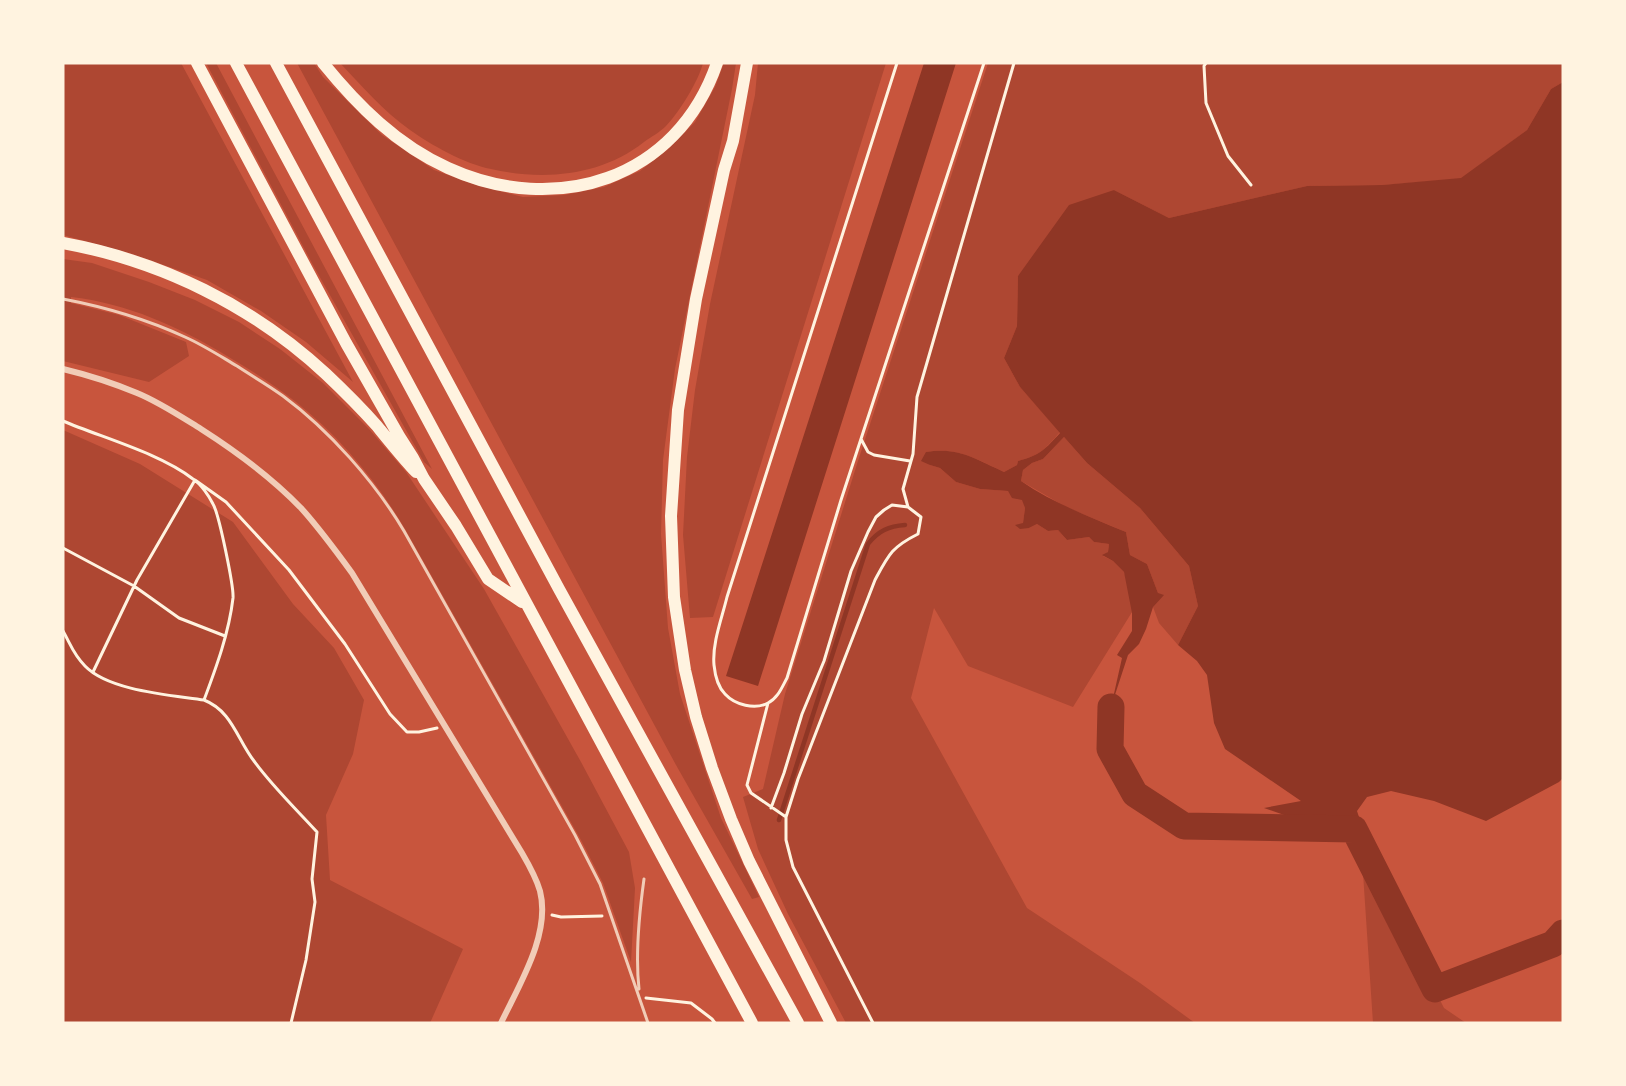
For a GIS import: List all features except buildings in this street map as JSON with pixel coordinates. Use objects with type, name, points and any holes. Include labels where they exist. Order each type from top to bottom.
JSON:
[{"type":"highway","points":[[197,63],[346,343],[424,479],[488,579],[526,605]]},
{"type":"highway","points":[[236,63],[752,1023]]},
{"type":"highway","points":[[276,63],[559,589],[798,1023]]},
{"type":"highway","points":[[323,63],[374,119],[400,140],[428,158],[492,184],[550,189],[603,180],[647,158],[688,120],[704,95],[717,63]]},
{"type":"highway","points":[[747,63],[733,141],[724,170],[696,299],[678,410],[671,516],[674,597],[685,670],[696,717],[727,809],[749,861],[831,1023]]},
{"type":"highway","points":[[63,243],[110,254],[165,272],[192,283],[242,311],[294,347],[324,372],[377,426],[401,456],[424,479]]},
{"type":"street","points":[[63,369],[138,393],[173,412],[254,465],[301,509],[352,573],[535,875],[542,910],[540,929],[534,954],[501,1023]]},
{"type":"lane","points":[[63,299],[114,310],[149,322],[187,337],[223,358],[283,396],[309,418],[367,479],[390,508],[404,531],[575,835],[600,884],[648,1023]]},
{"type":"lane","points":[[639,997],[637,970],[639,919],[644,879]]},
{"type":"path","points":[[768,704],[744,705],[726,695],[718,683],[714,664],[716,643],[727,597],[897,63]]},
{"type":"path","points":[[786,817],[751,793],[747,785],[768,704],[778,694],[787,678],[861,439],[984,63]]},
{"type":"path","points":[[873,1023],[793,867],[786,840],[786,817],[798,779],[875,580],[887,556],[901,543],[918,534],[921,517],[909,507],[903,489],[913,454],[917,397],[1014,63]]},
{"type":"path","points":[[1206,63],[1204,66],[1206,103],[1227,156],[1251,185]]},
{"type":"path","points":[[63,421],[161,460],[226,502],[289,570],[345,644],[390,714],[406,732],[419,732],[445,726]]},
{"type":"path","points":[[861,439],[868,452],[874,455],[911,461]]},
{"type":"path","points":[[93,672],[134,586],[195,480]]},
{"type":"path","points":[[195,480],[214,505],[226,553],[233,596],[225,636],[204,700]]},
{"type":"path","points":[[771,808],[802,714],[824,661],[851,571],[868,532],[876,517],[892,505],[909,507]]},
{"type":"path","points":[[63,548],[134,586],[179,618],[225,636]]},
{"type":"path","points":[[63,631],[73,653],[87,669],[112,683],[204,700],[215,705],[224,714],[254,761],[317,832],[312,879],[315,902],[306,960],[291,1023]]},
{"type":"path","points":[[542,910],[561,918],[606,916],[615,927]]},
{"type":"path","points":[[639,997],[691,1003],[712,1018],[715,1023]]},
{"type":"shaded area","points":[[63,63],[181,63],[353,382],[306,342],[261,311],[207,280],[132,254],[63,235]]},
{"type":"shaded area","points":[[206,63],[216,63],[432,469],[424,462],[313,265]]},
{"type":"shaded area","points":[[297,63],[314,63],[323,77],[382,135],[434,170],[476,185],[523,197],[564,195],[604,187],[640,171],[667,150],[695,122],[715,87],[724,63],[736,63],[675,369],[663,460],[661,534],[668,628],[680,694],[721,818],[759,897],[752,899],[676,765]]},
{"type":"shaded area","points":[[340,63],[703,63],[693,87],[666,126],[627,153],[591,169],[551,175],[531,175],[481,167],[418,136],[391,115]]},
{"type":"shaded area","points":[[758,63],[886,63],[713,617],[690,618],[683,535],[687,457],[695,390],[710,304],[755,95]]},
{"type":"shaded area","points":[[924,63],[956,63],[758,686],[726,676]]},
{"type":"shaded area","points":[[988,63],[1563,63],[1563,82],[1551,89],[1527,130],[1461,179],[1382,185],[1307,186],[1169,218],[1114,190],[1018,276],[1017,326],[1004,358],[1020,387],[1060,432],[1042,451],[1018,461],[1017,465],[1004,472],[957,453],[926,452],[930,465],[940,468],[956,482],[980,489],[1008,491],[1023,500],[1025,508],[1023,523],[1029,528],[1037,524],[1048,531],[1058,530],[1067,540],[1089,537],[1094,542],[1109,544],[1108,552],[1103,556],[1113,561],[1124,572],[1127,581],[1142,596],[1073,707],[968,666],[934,608],[911,698],[1027,908],[1140,983],[1195,1023],[846,1023],[788,914],[758,849],[743,797],[763,789],[785,694],[857,464]]},
{"type":"shaded area","points":[[1563,82],[1563,778],[1486,821],[1434,801],[1391,791],[1367,797],[1357,811],[1363,829],[1324,829],[1264,808],[1301,801],[1225,749],[1214,723],[1207,675],[1197,661],[1178,645],[1198,606],[1189,566],[1140,508],[1087,463],[1064,437],[1043,459],[1023,470],[1021,481],[1033,489],[1126,532],[1130,555],[1147,564],[1158,593],[1164,595],[1153,607],[1139,644],[1128,655],[1111,707],[1122,658],[1117,655],[1132,631],[1132,613],[1124,572],[1113,561],[1102,555],[1108,552],[1109,544],[1094,542],[1089,537],[1067,540],[1058,530],[1048,531],[1037,524],[1020,529],[1015,525],[1023,523],[1025,508],[1022,500],[1012,498],[1008,491],[980,489],[956,482],[940,468],[921,461],[926,452],[948,451],[966,455],[1004,472],[1017,465],[1018,461],[1042,451],[1060,433],[1020,387],[1004,358],[1017,326],[1018,276],[1069,205],[1114,190],[1169,218],[1307,186],[1382,185],[1461,178],[1527,130],[1551,89]]},
{"type":"shaded area","points":[[63,259],[92,263],[149,282],[195,300],[239,322],[280,349],[323,383],[369,429],[406,472],[484,589],[629,852],[635,888],[631,962],[603,883],[581,840],[405,529],[370,477],[327,429],[288,396],[209,345],[152,318],[112,305],[71,297],[71,303],[119,315],[186,342],[189,356],[149,382],[63,361]]},
{"type":"shaded area","points":[[63,430],[140,464],[233,522],[293,604],[334,648],[364,700],[353,754],[326,815],[330,880],[463,949],[430,1023],[63,1023]]},
{"type":"shaded area","points":[[1064,437],[1087,463],[1140,508],[1189,566],[1198,606],[1178,645],[1159,623],[1153,607],[1158,593],[1147,564],[1130,555],[1126,532],[1066,507],[1021,481],[1023,470],[1043,459]]},
{"type":"shaded area","points":[[1361,843],[1444,1008],[1466,1023],[1373,1023]]},
{"type":"waterway","points":[[779,820],[868,544],[884,530],[905,525]]},
{"type":"waterway","points":[[1111,707],[1110,749],[1135,794],[1184,826],[1354,829],[1435,989],[1553,944],[1563,933]]}]
